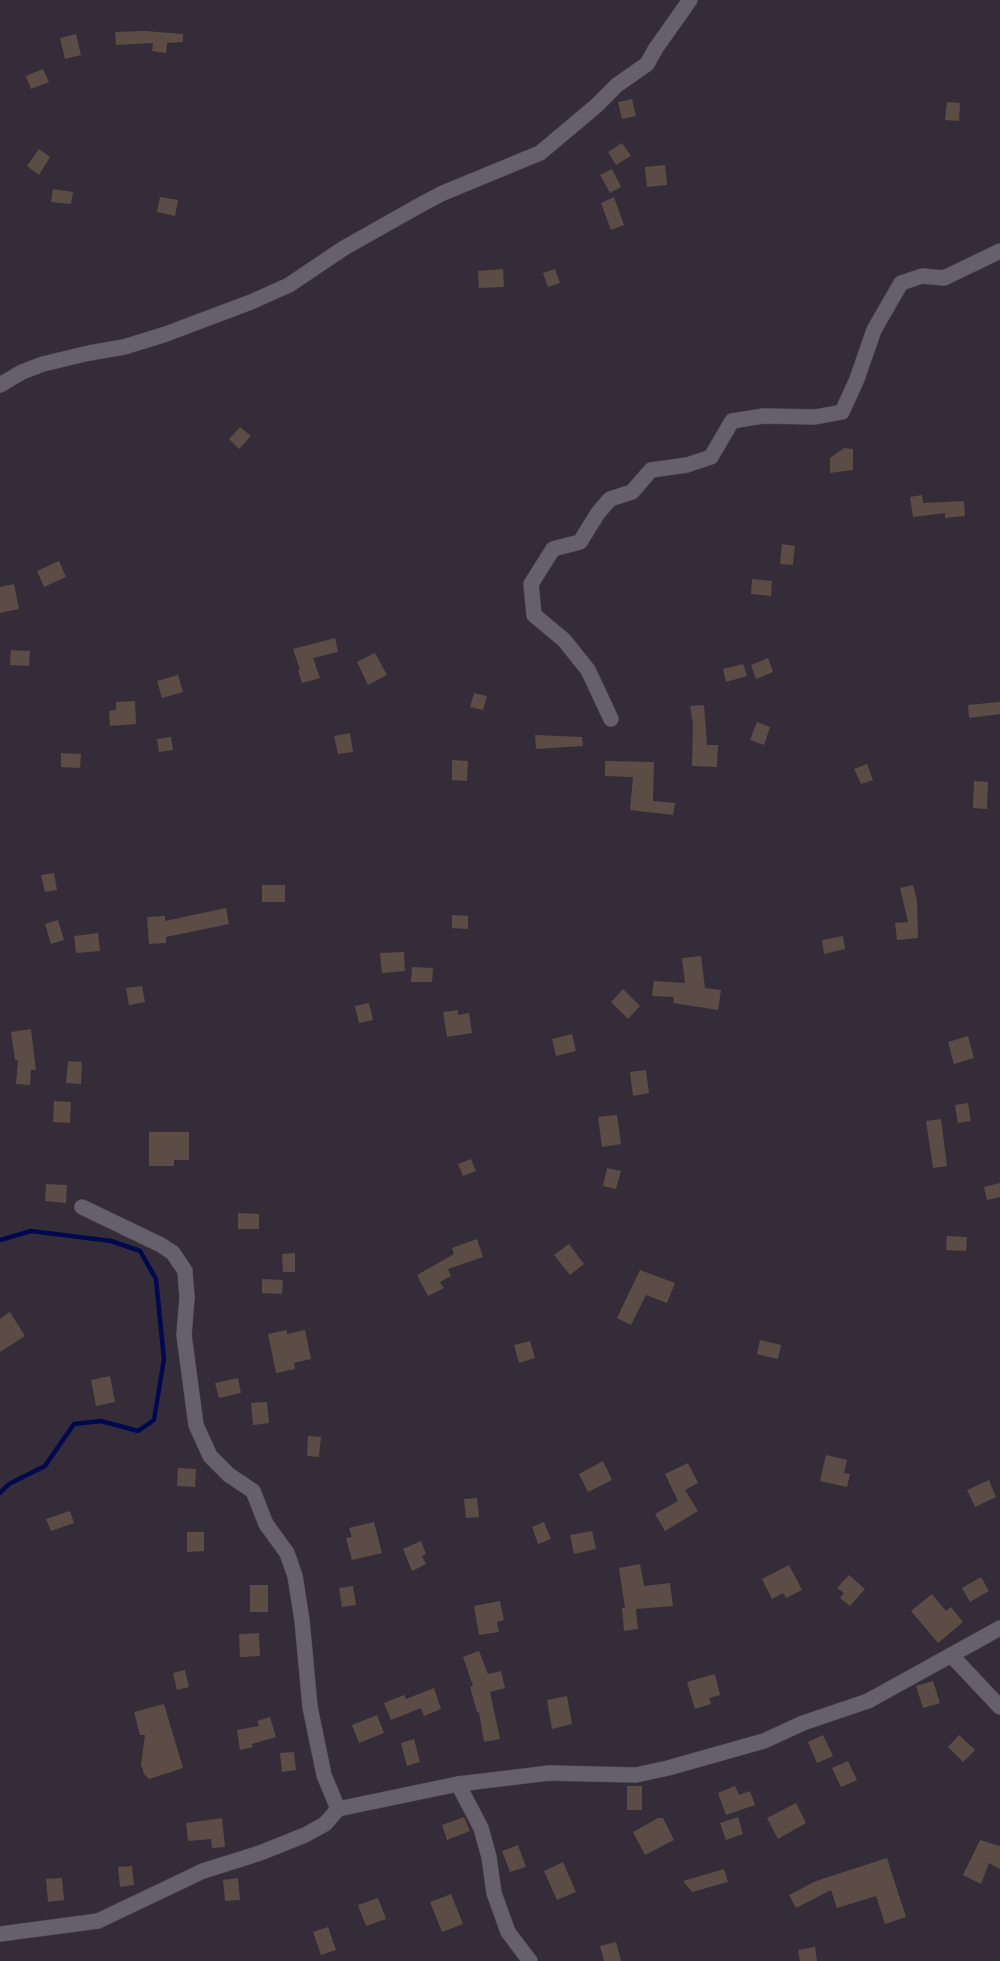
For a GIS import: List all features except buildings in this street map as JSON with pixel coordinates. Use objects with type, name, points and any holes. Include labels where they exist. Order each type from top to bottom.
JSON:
[{"type":"street","points":[[0,385],[22,372],[43,364],[89,352],[124,347],[251,302],[289,285],[344,248],[443,193],[540,153],[617,85],[647,64],[690,0]]},
{"type":"street","points":[[611,719],[588,669],[564,640],[534,615],[531,584],[553,549],[580,542],[598,513],[610,499],[632,492],[651,470],[687,465],[711,457],[732,421],[764,416],[815,417],[842,412],[857,379],[874,330],[901,283],[922,276],[944,278],[1000,251]]},
{"type":"street","points":[[82,1207],[161,1245],[173,1253],[185,1271],[187,1299],[184,1335],[196,1425],[210,1456],[229,1475],[253,1491],[266,1524],[287,1553],[295,1576],[302,1620],[310,1707],[324,1775],[338,1809]]},
{"type":"street","points":[[0,1934],[98,1921],[203,1871],[260,1853],[305,1835],[325,1824],[338,1809],[459,1784],[549,1773],[636,1775],[764,1741],[803,1723],[868,1701],[1000,1628]]},
{"type":"street","points":[[951,1655],[1000,1707]]},
{"type":"street","points":[[459,1784],[481,1828],[489,1857],[494,1893],[508,1932],[530,1961]]},
{"type":"waterway","points":[[0,1240],[31,1231],[111,1241],[140,1251],[156,1279],[164,1359],[154,1420],[138,1431],[101,1421],[74,1424],[45,1466],[9,1484],[0,1493]]}]
